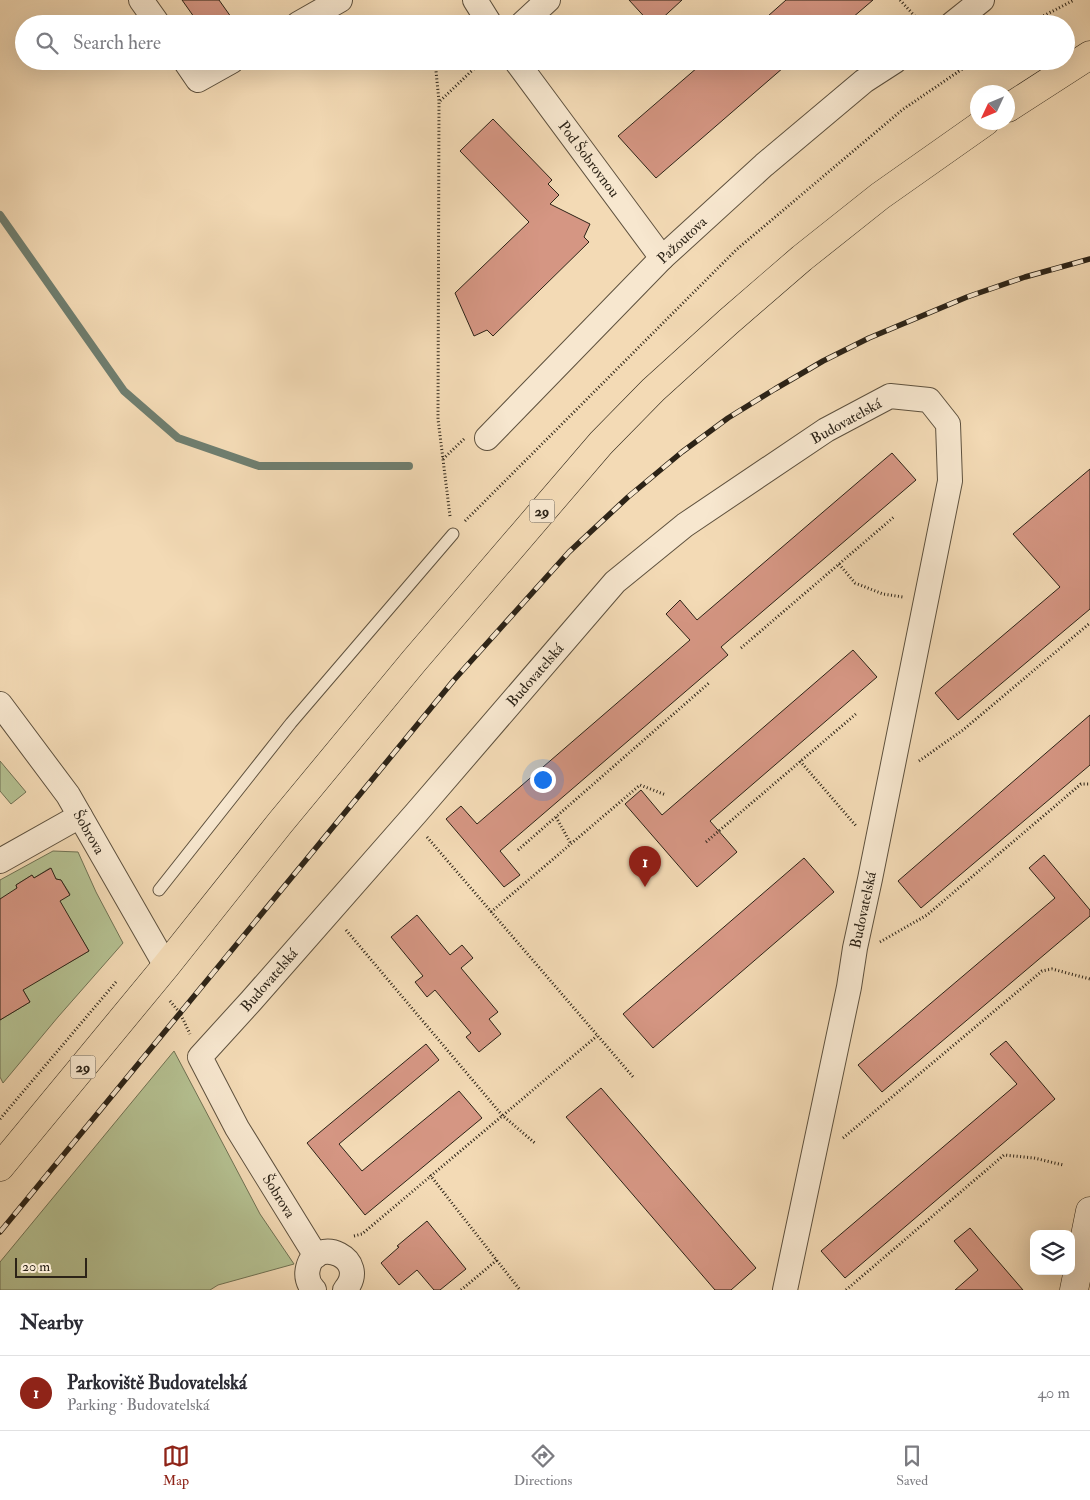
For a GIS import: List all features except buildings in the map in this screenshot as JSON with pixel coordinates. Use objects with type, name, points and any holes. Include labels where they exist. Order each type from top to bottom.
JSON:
[{"type":"main road","points":[[1075,65],[1090,55]]},
{"type":"main road","points":[[1015,103],[1067,70]]},
{"type":"main road","name":"29","points":[[0,1167],[402,676],[601,443],[653,390],[802,258],[880,196],[974,130]]},
{"type":"street","points":[[141,0],[152,15]]},
{"type":"street","points":[[314,15],[340,0]]},
{"type":"street","points":[[475,0],[484,15]]},
{"type":"street","points":[[532,15],[548,0]]},
{"type":"street","points":[[963,15],[982,0]]},
{"type":"street","points":[[191,70],[198,80],[216,70]]},
{"type":"street","name":"Pod Šobrovnou","points":[[523,70],[662,258]]},
{"type":"street","name":"Pažoutova","points":[[487,438],[662,258],[764,165],[864,81],[881,70]]},
{"type":"street","name":"Budovatelská","points":[[200,1057],[330,911],[615,582],[685,525],[826,430],[890,396],[929,400],[948,424],[950,482],[855,948],[849,988],[784,1290]]},
{"type":"street","name":"Šobrova","points":[[0,704],[68,796],[166,966]]},
{"type":"street","points":[[0,861],[80,816]]},
{"type":"street","name":"Šobrova","points":[[200,1057],[237,1128],[316,1256]]},
{"type":"street","points":[[1074,1290],[1090,1210]]},
{"type":"street","points":[[314,1290],[307,1279],[309,1264],[316,1256],[326,1252],[340,1254],[350,1264],[352,1278],[346,1290]]},
{"type":"lane","points":[[159,890],[291,723],[453,534]]},
{"type":"path","points":[[900,0],[914,15]]},
{"type":"path","points":[[1045,15],[1074,0]]},
{"type":"path","points":[[436,70],[439,102],[438,419],[453,534]]},
{"type":"path","points":[[439,102],[473,70]]},
{"type":"path","points":[[453,534],[736,250],[902,110],[960,71]]},
{"type":"path","points":[[741,648],[895,516]]},
{"type":"path","points":[[839,564],[855,583],[883,594],[928,590]]},
{"type":"path","points":[[891,773],[900,774],[963,730],[1090,623]]},
{"type":"path","points":[[518,850],[709,683]]},
{"type":"path","points":[[706,842],[857,713]]},
{"type":"path","points":[[800,762],[861,832]]},
{"type":"path","points":[[855,948],[866,950],[927,916],[1081,784],[1090,784]]},
{"type":"path","points":[[491,912],[640,785],[666,795]]},
{"type":"path","points":[[556,817],[571,844]]},
{"type":"path","points":[[411,818],[634,1078]]},
{"type":"path","points":[[330,911],[502,1116],[536,1144]]},
{"type":"path","points":[[842,1139],[1042,971],[1052,969],[1090,979]]},
{"type":"path","points":[[0,1119],[118,980]]},
{"type":"path","points":[[167,997],[180,1013],[200,1057]]},
{"type":"path","points":[[362,1234],[597,1036]]},
{"type":"path","points":[[846,1290],[1004,1155],[1034,1158],[1063,1165]]},
{"type":"path","points":[[430,1175],[520,1290]]},
{"type":"path","points":[[461,1290],[497,1260]]},
{"type":"green space","points":[[0,761],[26,792],[11,804],[0,791]]},
{"type":"green space","points":[[53,851],[78,852],[96,892],[123,943],[3,1083],[0,1077],[0,1020],[30,1002],[0,951],[0,880]],"holes":[[[50,868],[56,879],[61,880],[70,894],[25,922],[16,885],[32,875],[34,878]],[[71,921],[89,951],[51,973]]]},
{"type":"green space","points":[[174,1051],[260,1214],[294,1264],[218,1285],[210,1290],[0,1290],[0,1262]]},
{"type":"waterway","points":[[0,215],[124,391],[178,438],[259,466],[409,466]]},
{"type":"railway","points":[[0,1232],[454,680],[569,552],[628,497],[682,452],[728,418],[823,361],[869,338],[967,297],[1025,277],[1090,259]]},
{"type":"place","name":"Parkoviště Budovatelská","points":[[645,887]]}]
